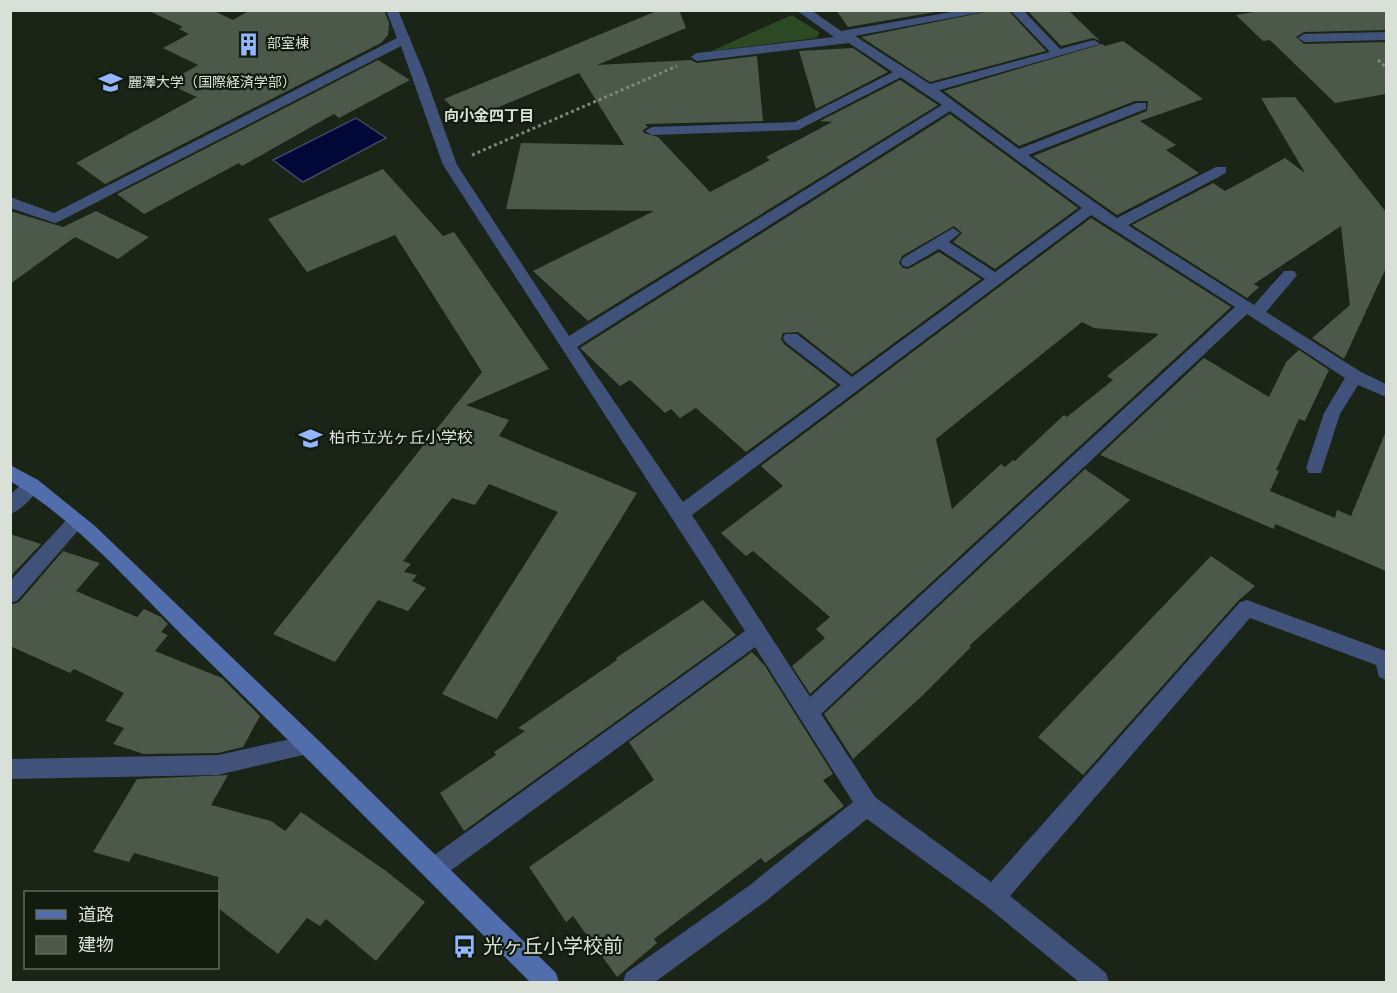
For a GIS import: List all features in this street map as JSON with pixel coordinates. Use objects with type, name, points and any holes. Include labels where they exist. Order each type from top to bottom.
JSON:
[{"type":"street","points":[[392,10],[450,165],[567,345],[681,513],[867,805],[993,897],[1097,982]]},
{"type":"street","points":[[802,10],[928,89],[1116,225],[1355,376],[1386,391]]},
{"type":"street","points":[[848,39],[844,34],[987,10]]},
{"type":"street","points":[[1016,10],[1058,54]]},
{"type":"street","points":[[1304,38],[1386,36]]},
{"type":"street","points":[[10,204],[13,202],[55,218],[404,39]]},
{"type":"street","points":[[697,57],[848,39]]},
{"type":"street","points":[[928,89],[1094,44]]},
{"type":"street","points":[[652,130],[798,126],[901,72]]},
{"type":"street","points":[[567,345],[949,106]]},
{"type":"street","points":[[1017,155],[1141,106]]},
{"type":"street","points":[[1116,225],[1221,170]]},
{"type":"street","points":[[681,513],[1090,208]]},
{"type":"street","points":[[908,262],[953,233]]},
{"type":"street","points":[[939,242],[995,279]]},
{"type":"street","points":[[808,712],[1289,275]]},
{"type":"street","points":[[791,338],[853,386]]},
{"type":"street","points":[[1315,468],[1332,413],[1355,376]]},
{"type":"street","points":[[10,472],[32,485],[76,521],[309,745],[547,982]]},
{"type":"street","points":[[10,507],[32,485]]},
{"type":"street","points":[[10,595],[76,521]]},
{"type":"street","points":[[993,897],[1247,608],[1386,664]]},
{"type":"street","points":[[434,869],[756,634]]},
{"type":"street","points":[[10,769],[218,765],[309,745]]},
{"type":"street","points":[[635,982],[758,893],[867,805]]},
{"type":"path","points":[[450,165],[697,57]]},
{"type":"green space","points":[[792,15],[820,33],[816,38],[711,51]]},
{"type":"shaded area","points":[[356,118],[386,138],[303,182],[273,160]]},
{"type":"building","points":[[147,10],[212,10],[233,20],[250,10],[384,10],[389,23],[388,35],[381,43],[105,184],[76,163],[197,97],[170,85],[176,81],[172,80],[198,65],[163,48],[189,34],[179,29],[183,27]]},
{"type":"building","points":[[659,10],[679,10],[686,28],[597,65],[691,60],[697,63],[757,56],[763,121],[645,124],[648,127],[643,130],[644,133],[658,137],[710,192],[770,160],[766,157],[832,122],[820,121],[900,80],[938,105],[588,321],[533,271],[654,211],[506,209],[521,143],[624,145],[579,73],[466,121],[444,99]]},
{"type":"building","points":[[836,10],[947,10],[848,27]]},
{"type":"building","points":[[995,10],[1008,10],[1046,51],[930,82],[861,37]]},
{"type":"building","points":[[1027,10],[1068,10],[1100,41],[1093,38],[1061,46]]},
{"type":"building","points":[[1266,10],[1386,10],[1386,30],[1304,32],[1296,37],[1304,44],[1386,42],[1386,94],[1335,103],[1270,40],[1263,41],[1236,15]]},
{"type":"building","points":[[1123,41],[1203,99],[1140,121],[1176,145],[1166,150],[1199,173],[1117,215],[1033,156],[1147,111],[1148,101],[1135,101],[1019,146],[944,91],[1102,44],[1105,46]]},
{"type":"building","points":[[853,48],[888,72],[816,109],[799,51]]},
{"type":"building","points":[[378,60],[410,80],[339,118],[334,114],[242,166],[239,163],[144,214],[117,194]]},
{"type":"building","points":[[1295,97],[1386,212],[1386,268],[1344,359],[1312,338],[1350,305],[1341,226],[1254,284],[1259,287],[1247,298],[1132,225],[1213,183],[1225,191],[1285,158],[1305,173],[1261,98]]},
{"type":"building","points":[[950,114],[1078,208],[995,269],[953,242],[962,233],[954,226],[902,256],[899,263],[903,268],[908,269],[939,252],[981,279],[852,374],[798,332],[783,333],[781,339],[784,344],[837,385],[746,452],[696,408],[680,418],[671,409],[665,413],[630,380],[620,386],[580,348]]},
{"type":"building","points":[[383,169],[443,236],[454,232],[549,369],[466,405],[509,420],[499,436],[637,493],[497,719],[442,694],[558,512],[489,484],[475,505],[452,498],[403,561],[411,564],[404,572],[417,575],[412,581],[426,588],[408,611],[378,600],[335,662],[273,634],[482,372],[395,235],[307,272],[268,219]]},
{"type":"building","points":[[10,211],[63,227],[96,211],[149,237],[118,259],[75,237],[10,284]]},
{"type":"building","points":[[1091,218],[1231,307],[810,694],[792,666],[825,638],[816,629],[830,617],[753,551],[746,556],[721,533],[783,486],[761,466]],"holes":[[[1082,322],[1094,328],[1159,334],[1107,376],[1113,380],[1067,417],[1064,415],[1015,461],[1013,460],[1005,467],[1001,464],[952,509],[936,439]]]},
{"type":"building","points":[[1299,350],[1329,370],[1305,421],[1299,419],[1276,470],[1279,471],[1270,491],[1335,518],[1337,510],[1351,516],[1386,431],[1386,571],[1275,524],[1274,529],[1100,455],[1204,358],[1269,397],[1286,362]]},
{"type":"building","points":[[1085,469],[1130,500],[969,646],[971,647],[922,696],[853,759],[824,714]]},
{"type":"building","points":[[10,534],[41,544],[10,577]]},
{"type":"building","points":[[63,551],[100,563],[76,591],[137,617],[144,609],[161,617],[168,624],[161,632],[168,635],[155,651],[222,678],[260,716],[243,747],[218,753],[144,754],[113,744],[124,728],[105,721],[124,693],[74,669],[70,673],[10,646],[10,605],[19,602]]},
{"type":"building","points":[[1211,556],[1255,586],[1238,601],[1083,775],[1038,737]]},
{"type":"building","points":[[703,600],[736,635],[464,831],[440,793],[496,755],[494,752],[525,731],[518,728],[617,660],[616,658]]},
{"type":"building","points":[[752,652],[765,666],[833,774],[823,780],[844,806],[765,863],[761,858],[654,939],[657,943],[617,977],[573,916],[566,922],[529,867],[654,780],[629,742]]},
{"type":"building","points":[[228,775],[211,805],[271,821],[285,831],[301,812],[386,871],[425,902],[376,961],[326,919],[320,926],[307,918],[278,954],[219,909],[218,877],[134,853],[129,862],[93,852],[137,779]]},
{"type":"place","name":"部室棟","points":[[249,44]]},
{"type":"place","name":"麗澤大学（国際経済学部）","points":[[110,83]]},
{"type":"place","name":"柏市立光ヶ丘小学校","points":[[311,438]]},
{"type":"place","name":"光ヶ丘小学校前","points":[[465,947]]},
{"type":"district","name":"向小金四丁目","points":[[489,116]]}]
